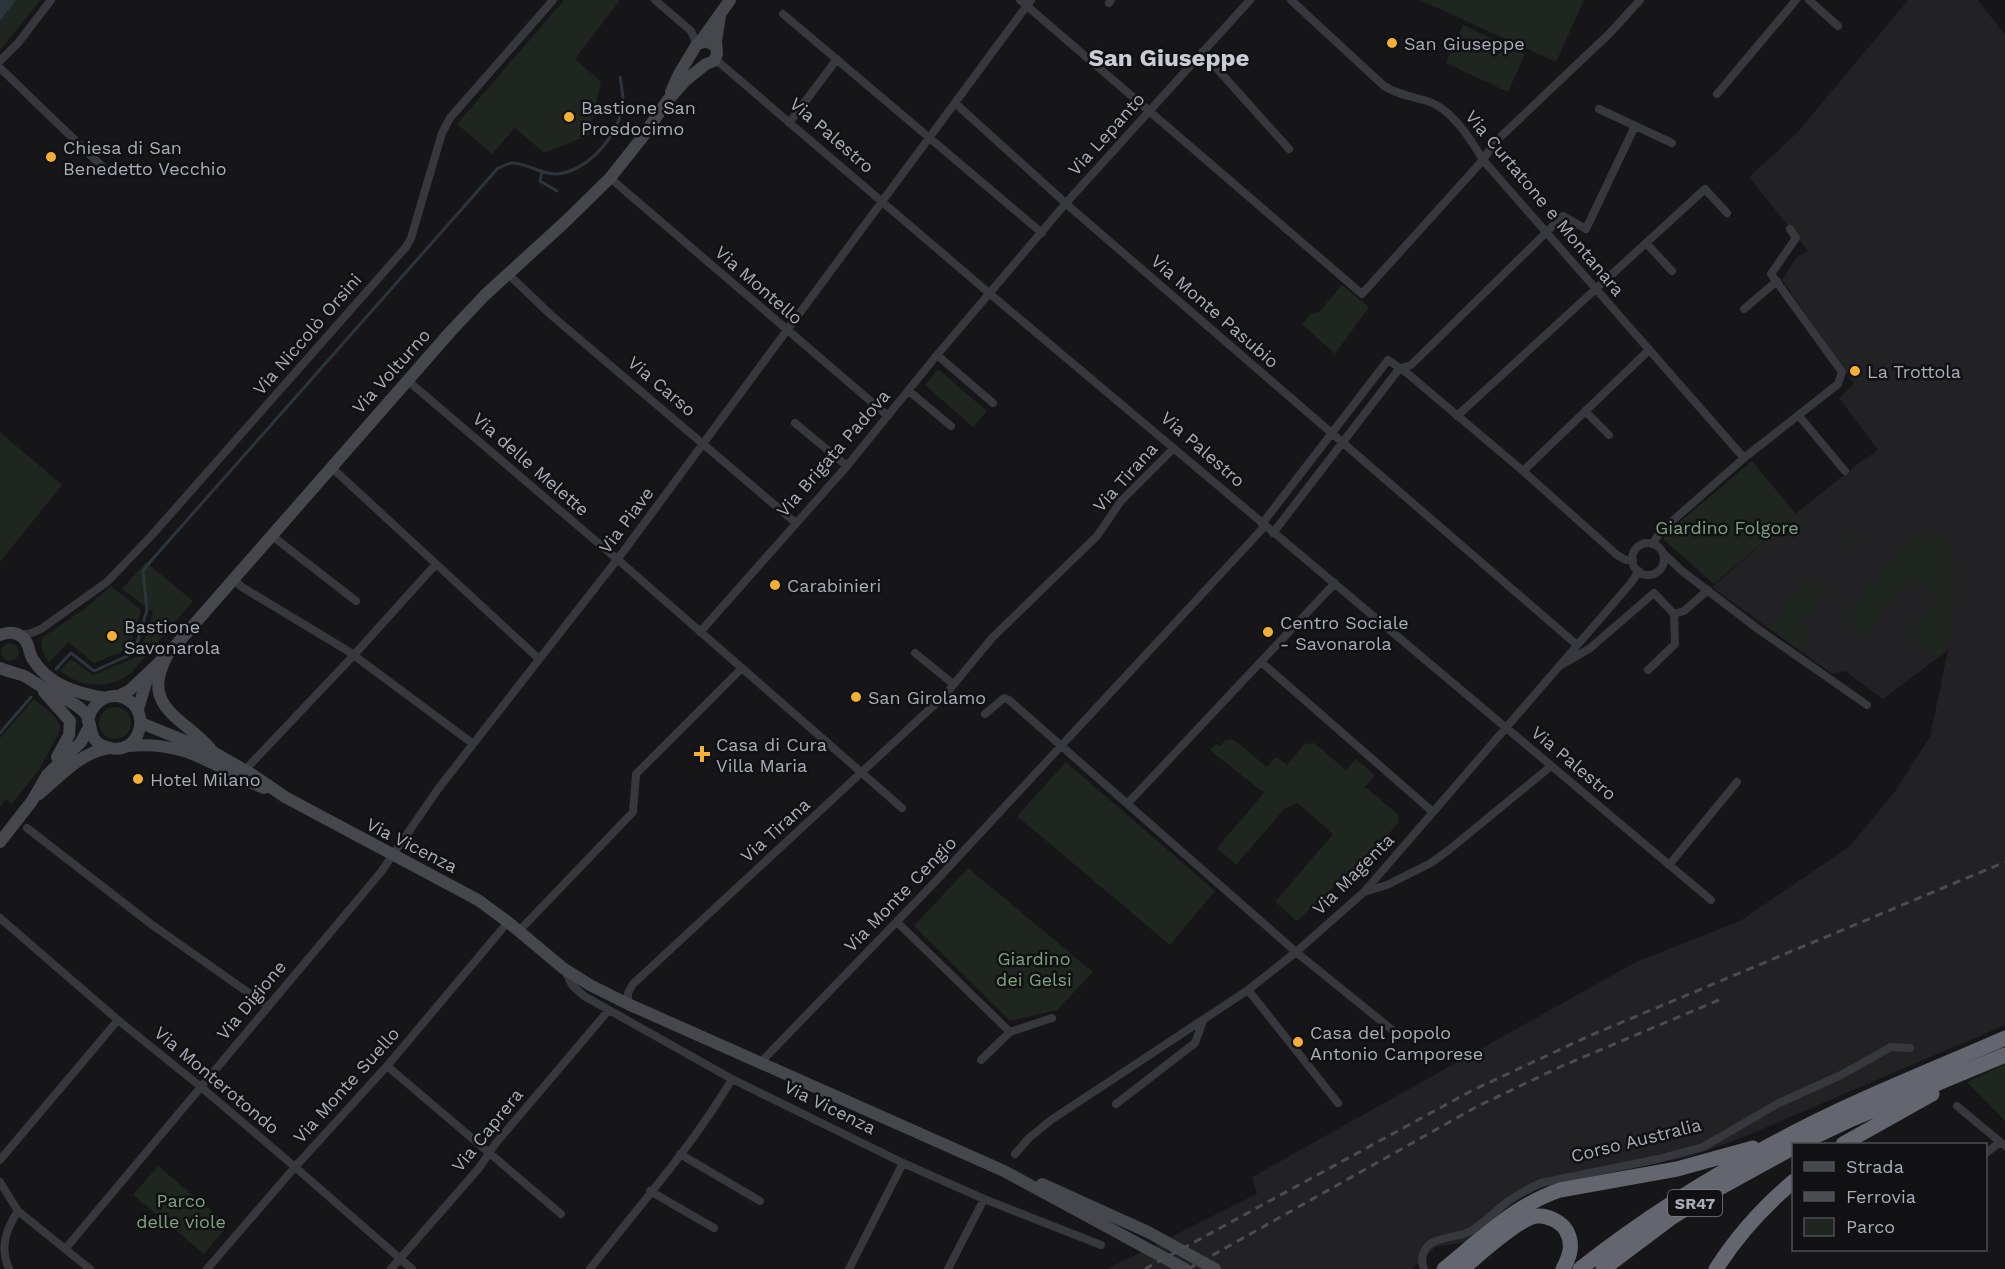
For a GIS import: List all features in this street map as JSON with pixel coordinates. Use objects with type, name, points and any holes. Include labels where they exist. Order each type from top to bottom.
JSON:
[{"type":"highway","name":"SR47","points":[[1580,1269],[1661,1209],[1779,1140],[1852,1105],[2005,1038]]},
{"type":"highway","points":[[1801,1143],[1852,1119],[2005,1055]]},
{"type":"highway","points":[[1846,1143],[1988,1062]]},
{"type":"highway","points":[[1444,1269],[1502,1222],[1546,1194],[1677,1168],[1779,1140]]},
{"type":"highway","name":"SR47","points":[[1604,1269],[1671,1218],[1716,1190],[1792,1149]]},
{"type":"highway","points":[[1716,1269],[1746,1228],[1792,1183]]},
{"type":"highway","points":[[1462,1269],[1511,1229],[1537,1215],[1553,1219],[1565,1228],[1572,1244],[1569,1258],[1563,1269]]},
{"type":"main road","name":"Via Volturno","points":[[668,100],[679,74],[730,0]]},
{"type":"main road","points":[[712,57],[720,16]]},
{"type":"main road","name":"Via Palestro","points":[[711,42],[712,57],[698,62],[695,58],[697,45],[711,42]]},
{"type":"main road","name":"Via Volturno","points":[[118,696],[130,690],[169,653],[407,380],[507,273],[565,222],[610,178],[668,100],[712,57]]},
{"type":"main road","points":[[0,624],[9,634],[26,640],[30,654],[43,673],[63,688],[76,693],[105,698],[118,696],[138,709],[141,723],[140,733],[128,746],[121,749],[99,750],[81,759],[32,801]]},
{"type":"main road","name":"Via Vicenza","points":[[169,653],[160,676],[162,703],[213,752]]},
{"type":"main road","points":[[4,669],[22,667],[30,654]]},
{"type":"main road","points":[[4,669],[24,676],[79,708],[87,716],[95,740],[109,748]]},
{"type":"main road","name":"Via Volturno","points":[[138,709],[148,674]]},
{"type":"main road","points":[[0,842],[32,801],[66,743],[71,728],[67,716],[40,686]]},
{"type":"main road","points":[[47,776],[81,742],[89,725],[93,708],[105,698]]},
{"type":"main road","name":"Via Vicenza","points":[[141,723],[213,752],[285,797],[478,900],[563,968],[590,985],[1004,1171]]},
{"type":"main road","name":"Via Vicenza","points":[[128,746],[157,745],[185,750],[209,760],[246,781],[285,797]]},
{"type":"main road","points":[[1004,1171],[1048,1186],[1148,1232],[1215,1269]]},
{"type":"main road","points":[[1004,1171],[1185,1269]]},
{"type":"street","points":[[0,61],[18,44],[51,0]]},
{"type":"street","name":"Via Niccolò Orsini","points":[[9,634],[29,634],[42,629],[107,582],[152,535],[406,247],[411,238],[442,133],[450,118],[553,0]]},
{"type":"street","name":"Via Palestro","points":[[654,0],[691,31],[697,45]]},
{"type":"street","name":"Via Lepanto","points":[[989,293],[1066,203],[1250,0]]},
{"type":"street","name":"Via Curtatone e Montanara","points":[[1291,0],[1384,86],[1396,93],[1432,103],[1469,135],[1483,160],[1744,458]]},
{"type":"street","points":[[1026,2],[1148,111],[1362,294],[1483,160],[1494,143],[1610,33],[1640,0]]},
{"type":"street","points":[[1717,94],[1796,0]]},
{"type":"street","points":[[1809,0],[1838,26]]},
{"type":"street","name":"Via Piave","points":[[393,855],[472,743],[705,443],[955,103],[1026,2]]},
{"type":"street","points":[[783,14],[1042,233]]},
{"type":"street","points":[[1202,52],[1289,148]]},
{"type":"street","name":"Via Palestro","points":[[712,57],[1273,533],[1335,582],[1550,767],[1711,900]]},
{"type":"street","points":[[789,123],[837,59]]},
{"type":"street","points":[[0,68],[108,172]]},
{"type":"street","name":"Via Monte Pasubio","points":[[955,103],[1066,203],[1576,645]]},
{"type":"street","points":[[1599,109],[1672,143]]},
{"type":"street","points":[[1273,533],[1399,369],[1411,366],[1563,216],[1586,229],[1635,126]]},
{"type":"street","name":"Via Montello","points":[[610,178],[888,416]]},
{"type":"street","points":[[1457,416],[1705,189],[1727,213]]},
{"type":"street","points":[[1652,544],[1661,531],[1744,458],[1838,384],[1842,372],[1771,274],[1796,238],[1790,229]]},
{"type":"street","points":[[1646,243],[1672,271]]},
{"type":"street","name":"Via Carso","points":[[507,273],[560,322],[705,443],[796,523]]},
{"type":"street","points":[[1744,309],[1777,281]]},
{"type":"street","name":"Via Brigata Padova","points":[[700,632],[846,466],[989,293]]},
{"type":"street","points":[[1523,471],[1649,350]]},
{"type":"street","points":[[937,355],[993,403]]},
{"type":"street","name":"Via Monte Cengio","points":[[761,1062],[897,922],[1264,525],[1388,360],[1399,369]]},
{"type":"street","points":[[1399,369],[1407,373],[1523,471],[1617,555],[1626,560],[1632,560]]},
{"type":"street","name":"Via delle Melette","points":[[407,380],[617,559],[902,808]]},
{"type":"street","points":[[909,391],[951,426]]},
{"type":"street","points":[[1585,411],[1609,435]]},
{"type":"street","points":[[1799,416],[1845,471]]},
{"type":"street","points":[[795,423],[846,466]]},
{"type":"street","name":"Via Tirana","points":[[628,1004],[630,988],[658,960],[945,695],[952,683],[1012,617],[1097,536],[1120,501],[1173,448]]},
{"type":"street","points":[[331,467],[538,658]]},
{"type":"street","points":[[271,535],[356,601]]},
{"type":"street","points":[[1632,560],[1638,546],[1652,544],[1659,547],[1682,571],[1758,629],[1867,705]]},
{"type":"street","points":[[1659,570],[1664,562],[1663,553]]},
{"type":"street","points":[[1632,560],[1639,571],[1647,574],[1659,570],[1682,571]]},
{"type":"street","points":[[245,770],[436,564]]},
{"type":"street","name":"Via Magenta","points":[[1015,1154],[1029,1138],[1052,1119],[1248,990],[1296,952],[1364,892],[1639,571]]},
{"type":"street","points":[[233,579],[353,656],[472,743]]},
{"type":"street","points":[[1128,803],[1335,582]]},
{"type":"street","points":[[1674,614],[1684,611],[1708,590]]},
{"type":"street","points":[[1558,666],[1589,649],[1654,593],[1674,614],[1676,644],[1648,670]]},
{"type":"street","points":[[915,653],[952,683]]},
{"type":"street","points":[[1261,662],[1433,812]]},
{"type":"street","points":[[519,931],[633,812],[636,774],[741,669]]},
{"type":"street","points":[[985,714],[998,702],[1007,698],[1296,952],[1396,1033]]},
{"type":"street","points":[[1364,892],[1387,885],[1431,863],[1550,767]]},
{"type":"street","points":[[1669,865],[1737,782]]},
{"type":"street","points":[[27,828],[151,924],[267,1006]]},
{"type":"street","name":"Via Digione","points":[[66,1248],[393,855]]},
{"type":"street","name":"Via Monterotondo","points":[[0,918],[412,1269]]},
{"type":"street","name":"Via Monte Suello","points":[[207,1269],[295,1167],[387,1066],[508,922]]},
{"type":"street","points":[[897,922],[1010,1032]]},
{"type":"street","name":"Via Vicenza","points":[[563,968],[572,985],[584,996],[732,1079],[903,1163],[984,1199],[1101,1245]]},
{"type":"street","points":[[1248,990],[1338,1103]]},
{"type":"street","name":"Via Caprera","points":[[391,1269],[479,1168],[608,1011]]},
{"type":"street","points":[[981,1060],[1010,1032],[1052,1018]]},
{"type":"street","points":[[0,1160],[118,1020]]},
{"type":"street","name":"Via Magenta","points":[[1116,1104],[1195,1043],[1203,1021]]},
{"type":"street","name":"Corso Australia","points":[[1424,1269],[1423,1253],[1429,1245],[1438,1240],[1454,1238],[1471,1231],[1523,1191],[1541,1183],[1658,1159],[1703,1147],[1779,1103],[1841,1075],[1891,1047],[1910,1048]]},
{"type":"street","points":[[387,1066],[561,1214]]},
{"type":"street","points":[[590,1269],[716,1107],[732,1079]]},
{"type":"street","points":[[1957,1106],[2003,1144],[1987,1152]]},
{"type":"street","points":[[680,1154],[760,1201]]},
{"type":"street","points":[[849,1269],[903,1163]]},
{"type":"street","points":[[0,1182],[18,1211],[90,1269]]},
{"type":"street","points":[[650,1191],[714,1228]]},
{"type":"street","points":[[948,1269],[984,1199]]},
{"type":"street","points":[[9,1269],[2,1259],[3,1234],[18,1211]]},
{"type":"shaded area","points":[[0,0],[16,0],[0,21]]},
{"type":"shaded area","points":[[1908,0],[1978,0],[2005,35],[2005,1025],[1739,1139],[1689,1157],[1549,1184],[1520,1198],[1465,1242],[1436,1247],[1412,1269],[1107,1269],[1257,1194],[1252,1177],[1636,962],[1740,921],[1849,847],[1896,790],[1930,737],[1948,650],[1883,699],[1845,671],[1832,674],[1712,587],[1798,512],[1878,450],[1839,398],[1854,384],[1782,280],[1796,258],[1808,251],[1749,177],[1796,134]]},
{"type":"green space","points":[[0,0],[41,0],[0,50]]},
{"type":"green space","points":[[564,0],[620,0],[575,59],[601,82],[589,135],[544,153],[515,128],[492,154],[457,124]]},
{"type":"green space","points":[[1420,0],[1584,0],[1556,62]]},
{"type":"green space","points":[[1463,25],[1525,54],[1508,92],[1446,63]]},
{"type":"green space","points":[[1342,285],[1369,307],[1335,354],[1302,324],[1311,314],[1319,312]]},
{"type":"green space","points":[[938,369],[987,411],[973,427],[925,385]]},
{"type":"green space","points":[[0,432],[62,485],[0,562]]},
{"type":"green space","name":"Giardino Folgore","points":[[1752,461],[1796,514],[1714,584],[1664,540],[1664,535]]},
{"type":"green space","points":[[1847,530],[1860,540],[1854,547],[1841,538]]},
{"type":"green space","points":[[1914,534],[1947,537],[1953,564],[1950,626],[1946,648],[1936,656],[1909,635],[1937,599],[1910,578],[1879,616],[1881,619],[1866,638],[1844,618]]},
{"type":"green space","points":[[146,562],[193,601],[132,672],[124,678],[96,685],[68,677],[60,671],[71,659],[93,675],[139,656],[153,612],[122,589]]},
{"type":"green space","points":[[1808,578],[1827,592],[1801,625],[1808,631],[1803,637],[1809,641],[1801,651],[1768,628]]},
{"type":"green space","points":[[111,586],[141,610],[129,649],[94,663],[68,642],[49,663],[42,650],[42,638],[84,609]]},
{"type":"green space","points":[[10,643],[18,648],[19,652],[14,660],[10,661],[2,656],[1,652],[6,644]]},
{"type":"green space","points":[[34,699],[55,717],[60,731],[40,768],[12,804],[6,799],[0,807],[0,738]]},
{"type":"green space","points":[[115,707],[126,712],[131,723],[126,734],[115,739],[104,734],[99,723],[104,712]]},
{"type":"green space","points":[[1226,740],[1234,740],[1267,767],[1276,757],[1287,765],[1305,744],[1314,743],[1346,770],[1356,759],[1375,775],[1365,787],[1398,814],[1399,822],[1380,844],[1297,921],[1275,902],[1333,834],[1297,803],[1284,809],[1236,865],[1217,848],[1264,793],[1210,750],[1216,744],[1220,746]]},
{"type":"green space","points":[[1066,762],[1215,891],[1170,945],[1017,816]]},
{"type":"green space","name":"Giardino dei Gelsi","points":[[968,868],[1093,972],[1057,1010],[1010,1021],[914,926]]},
{"type":"green space","points":[[2005,1064],[2005,1121],[1967,1082]]},
{"type":"green space","name":"Parco delle viole","points":[[158,1166],[228,1225],[204,1254],[133,1195]]},
{"type":"waterway","points":[[56,669],[71,653],[94,671],[134,653],[147,610],[143,571],[150,562],[498,168],[517,163],[550,174],[568,172],[580,166],[602,148],[617,125],[621,112],[623,97],[620,77]]},
{"type":"waterway","points":[[542,172],[540,181],[557,191]]},
{"type":"waterway","points":[[0,733],[31,697]]},
{"type":"railway","points":[[1145,1269],[1471,1091],[1589,1036],[2005,862]]},
{"type":"railway","points":[[1188,1269],[1478,1106],[1562,1066],[1719,1000]]},
{"type":"place","name":"San Giuseppe","points":[[1392,43]]},
{"type":"place","name":"Bastione San Prosdocimo","points":[[569,117]]},
{"type":"place","name":"Chiesa di San Benedetto Vecchio","points":[[51,157]]},
{"type":"place","name":"La Trottola","points":[[1855,371]]},
{"type":"place","name":"Carabinieri","points":[[775,585]]},
{"type":"place","name":"Centro Sociale - Savonarola","points":[[1268,632]]},
{"type":"place","name":"Bastione Savonarola","points":[[112,636]]},
{"type":"place","name":"San Girolamo","points":[[856,697]]},
{"type":"place","name":"Casa di Cura Villa Maria","points":[[702,754]]},
{"type":"place","name":"Hotel Milano","points":[[138,779]]},
{"type":"place","name":"Casa del popolo Antonio Camporese","points":[[1298,1042]]},
{"type":"district","name":"San Giuseppe","points":[[1169,58]]}]
